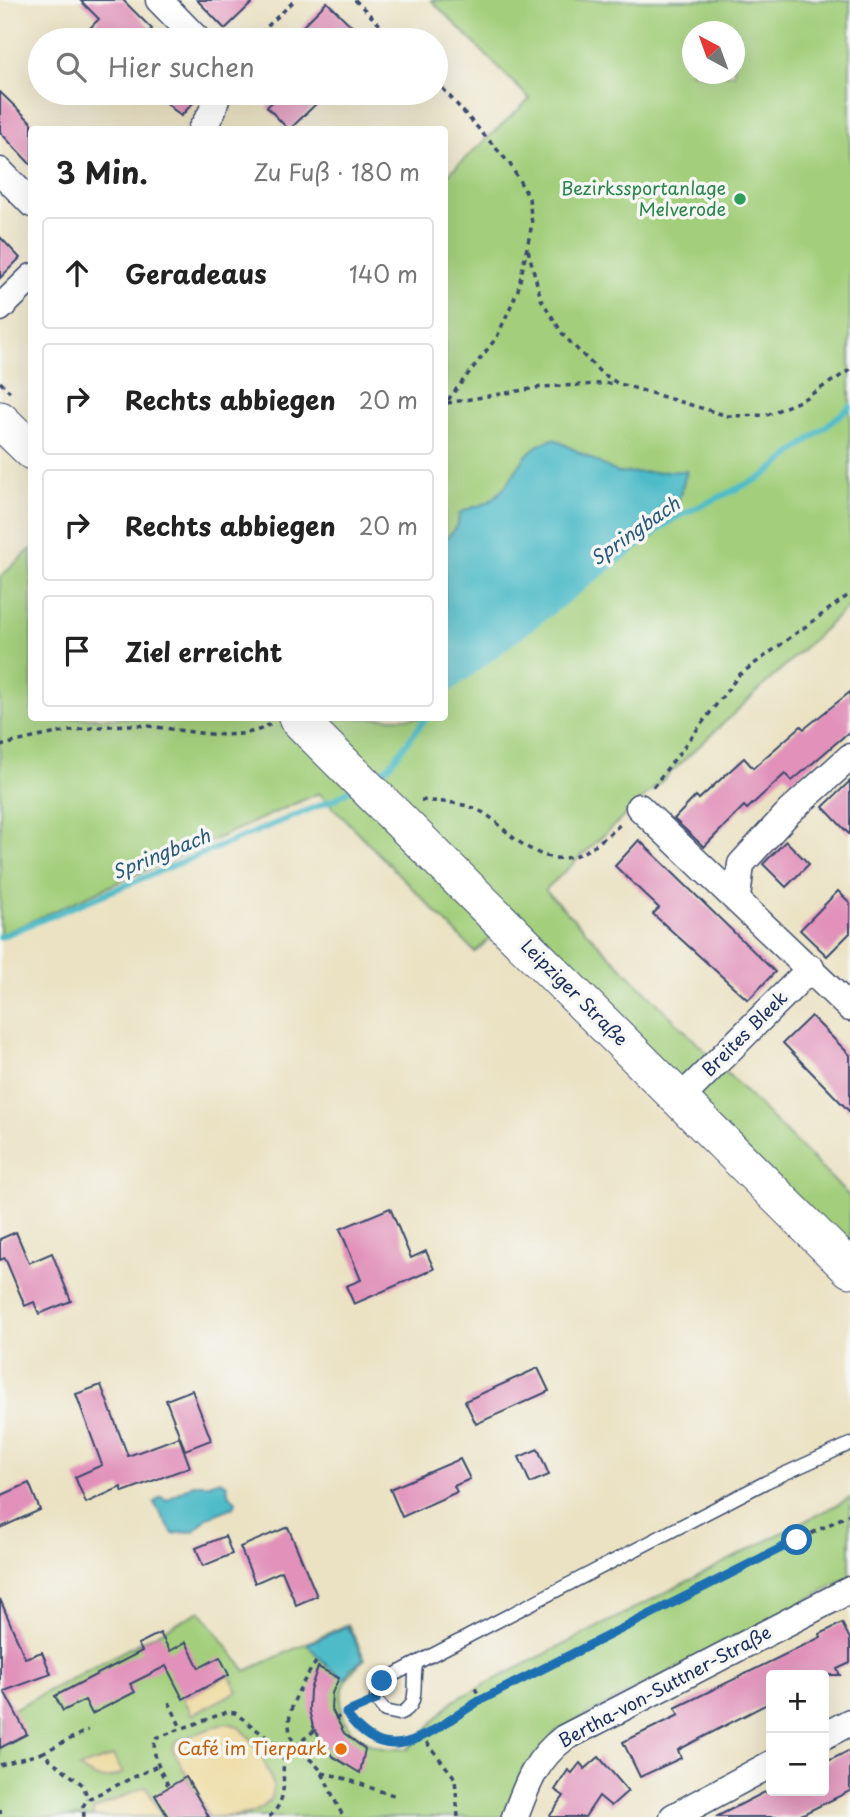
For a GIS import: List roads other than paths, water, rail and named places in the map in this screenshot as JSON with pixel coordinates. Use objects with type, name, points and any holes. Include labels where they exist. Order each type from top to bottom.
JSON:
[{"type":"street","points":[[159,0],[186,28]]},
{"type":"street","points":[[204,126],[214,105]]},
{"type":"street","points":[[0,171],[28,200]]},
{"type":"street","points":[[0,308],[28,281]]},
{"type":"street","points":[[0,420],[28,447]]},
{"type":"street","name":"Leipziger Straße","points":[[300,721],[379,790],[850,1269]]},
{"type":"street","points":[[737,898],[741,864],[789,813],[850,757]]},
{"type":"street","points":[[639,807],[850,1008]]},
{"type":"street","name":"Breites Bleek","points":[[680,1098],[811,968]]},
{"type":"street","name":"Bertha-von-Suttner-Straße","points":[[515,1817],[536,1765],[547,1750],[564,1738],[848,1595]]},
{"type":"street","points":[[829,1733],[850,1722]]},
{"type":"street","points":[[673,1817],[766,1767]]},
{"type":"lane","points":[[416,1666],[414,1699],[406,1711],[392,1714],[376,1700],[377,1687],[382,1681],[416,1666],[453,1644],[755,1487],[850,1444]]},
{"type":"water","points":[[554,439],[618,473],[687,471],[673,519],[448,688],[448,536],[458,524],[459,514],[492,499],[505,487],[527,454]]},
{"type":"water","points":[[220,1480],[227,1485],[228,1493],[236,1502],[234,1507],[208,1517],[194,1531],[173,1534],[154,1503],[161,1497],[167,1500],[193,1484],[209,1484]]},
{"type":"water","points":[[347,1626],[364,1659],[351,1668],[345,1679],[327,1666],[307,1644]]},
{"type":"waterway","name":"Springbach","points":[[448,690],[673,519],[764,476],[850,407]]},
{"type":"waterway","name":"Springbach","points":[[371,777],[389,766],[424,721]]},
{"type":"waterway","name":"Springbach","points":[[0,937],[335,799],[353,788]]},
{"type":"place","name":"Bezirkssportanlage Melverode","points":[[740,199]]},
{"type":"place","name":"Café im Tierpark","points":[[341,1749]]}]
